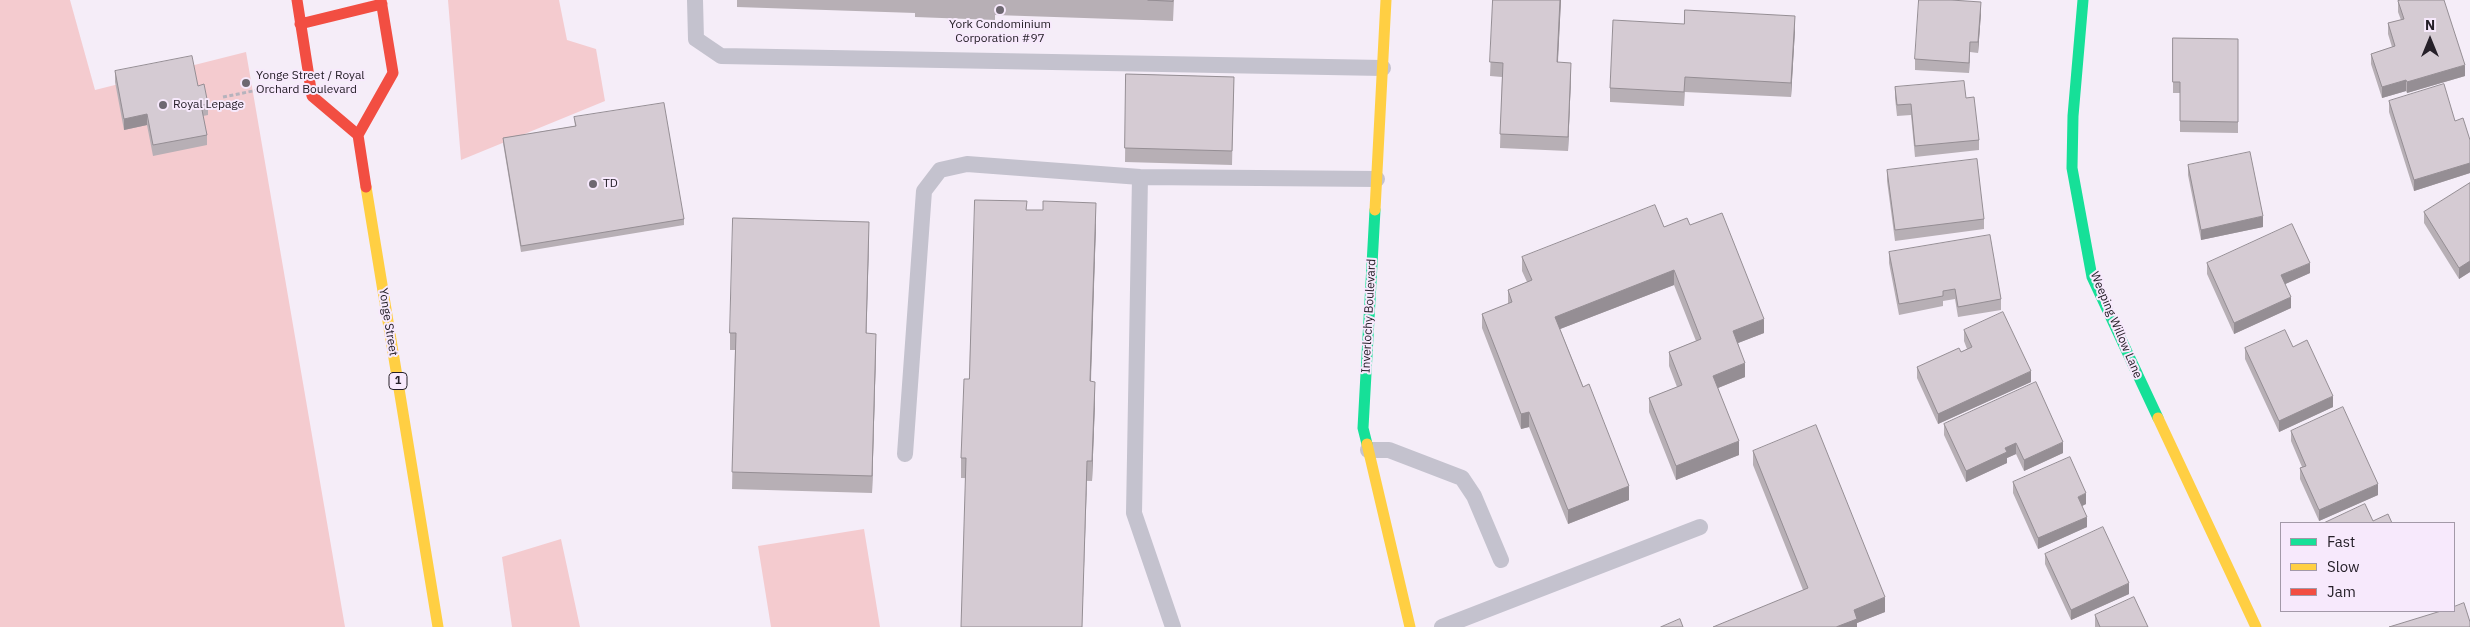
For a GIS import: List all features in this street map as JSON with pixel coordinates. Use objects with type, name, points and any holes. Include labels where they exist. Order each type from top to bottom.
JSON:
[{"type":"street","points":[[297,0],[300,24],[312,96],[358,135],[393,73],[381,2],[300,24]]},
{"type":"street","name":"Inverlochy Boulevard","points":[[1386,0],[1363,428],[1410,627]]},
{"type":"street","name":"Weeping Willow Lane","points":[[2083,0],[2073,116],[2072,168],[2082,214],[2092,277],[2256,627]]},
{"type":"street","name":"Yonge Street","points":[[358,135],[438,627]]},
{"type":"lane","points":[[695,0],[696,39],[722,56],[1383,68]]},
{"type":"lane","points":[[905,454],[924,190],[940,170],[967,164],[1140,177],[1377,179]]},
{"type":"lane","points":[[1140,177],[1134,513],[1173,627]]},
{"type":"lane","points":[[1368,450],[1389,450],[1462,478],[1474,496],[1501,560]]},
{"type":"lane","points":[[1442,627],[1700,527]]},
{"type":"path","points":[[223,97],[258,90]]},
{"type":"shaded area","points":[[0,0],[70,0],[95,90],[246,52],[345,627],[0,627]]},
{"type":"shaded area","points":[[448,0],[559,0],[567,40],[596,49],[605,101],[461,160]]},
{"type":"shaded area","points":[[864,529],[880,627],[771,627],[758,546]]},
{"type":"shaded area","points":[[561,539],[580,627],[512,627],[502,557]]},
{"type":"building","points":[[1493,0],[1560,0],[1557,62],[1571,63],[1568,137],[1500,134],[1503,63],[1490,62]]},
{"type":"building","points":[[1919,0],[1981,2],[1978,42],[1970,42],[1969,63],[1915,59]]},
{"type":"building","points":[[2444,0],[2465,65],[2407,82],[2406,80],[2382,87],[2371,54],[2395,46],[2388,23],[2404,19],[2398,1]]},
{"type":"building","points":[[1685,10],[1795,16],[1791,83],[1685,77],[1684,92],[1610,88],[1613,20],[1684,24]]},
{"type":"building","points":[[2173,38],[2238,39],[2238,122],[2180,121],[2180,82],[2173,82]]},
{"type":"building","name":"Royal Lepage","points":[[192,56],[198,86],[204,84],[208,104],[201,105],[207,135],[153,145],[147,114],[124,119],[115,71]]},
{"type":"building","points":[[1126,74],[1234,77],[1232,151],[1125,148]]},
{"type":"building","points":[[1964,81],[1966,98],[1974,97],[1979,140],[1915,146],[1911,104],[1897,105],[1895,87]]},
{"type":"building","points":[[2444,84],[2455,121],[2463,118],[2470,140],[2470,163],[2414,180],[2389,101]]},
{"type":"building","name":"TD","points":[[664,103],[684,219],[521,246],[503,138],[576,126],[574,117]]},
{"type":"building","points":[[2250,152],[2263,216],[2201,230],[2188,165]]},
{"type":"building","points":[[1977,159],[1984,219],[1895,230],[1887,170]]},
{"type":"building","points":[[2470,183],[2470,261],[2459,268],[2424,212]]},
{"type":"building","points":[[975,200],[1027,201],[1026,210],[1043,210],[1043,201],[1096,203],[1090,381],[1095,382],[1092,461],[1087,461],[1082,627],[961,627],[966,458],[961,458],[964,379],[969,379]]},
{"type":"building","points":[[1655,205],[1664,227],[1687,218],[1690,225],[1722,213],[1764,319],[1733,331],[1745,363],[1713,376],[1739,441],[1676,466],[1649,398],[1682,385],[1669,352],[1701,339],[1674,270],[1555,317],[1583,387],[1589,384],[1629,486],[1568,510],[1529,412],[1521,414],[1482,314],[1512,302],[1508,290],[1532,280],[1522,257]]},
{"type":"building","points":[[733,218],[869,222],[866,333],[876,334],[872,476],[732,472],[736,333],[730,333]]},
{"type":"building","points":[[2292,224],[2310,263],[2281,275],[2291,297],[2234,323],[2207,263]]},
{"type":"building","points":[[1990,235],[2001,299],[1958,307],[1955,289],[1943,291],[1943,296],[1899,304],[1889,252]]},
{"type":"building","points":[[2003,312],[2031,371],[1938,414],[1917,367],[1959,348],[1961,352],[1972,347],[1964,330]]},
{"type":"building","points":[[2285,330],[2293,347],[2307,340],[2333,396],[2279,421],[2245,348]]},
{"type":"building","points":[[2036,382],[2063,442],[2024,460],[2016,443],[2005,448],[2007,452],[1966,471],[1944,424]]},
{"type":"building","points":[[2343,407],[2378,484],[2319,510],[2300,468],[2306,466],[2291,431]]},
{"type":"building","points":[[1816,425],[1885,597],[1854,610],[1857,619],[1836,627],[1713,627],[1808,588],[1753,451]]},
{"type":"building","points":[[2070,457],[2086,493],[2078,497],[2087,517],[2038,538],[2013,482]]},
{"type":"building","points":[[2365,504],[2373,521],[2388,514],[2392,522],[2326,522]]},
{"type":"building","points":[[2103,527],[2129,583],[2071,610],[2045,554]]},
{"type":"building","points":[[2134,597],[2148,627],[2100,627],[2095,615]]},
{"type":"building","points":[[2464,603],[2470,627],[2389,627],[2438,612],[2455,612],[2455,607]]},
{"type":"building","points":[[1680,619],[1683,627],[1661,627]]},
{"type":"traffic: fast","points":[[2083,0],[2073,116],[2072,168],[2092,277],[2158,418]]},
{"type":"traffic: fast","points":[[1367,444],[1363,428],[1375,210]]},
{"type":"traffic: slow","points":[[1375,210],[1386,0]]},
{"type":"traffic: slow","points":[[366,187],[438,627]]},
{"type":"traffic: slow","points":[[2158,418],[2256,627]]},
{"type":"traffic: slow","points":[[1367,444],[1410,627]]},
{"type":"traffic: jam","points":[[297,0],[312,96],[358,135]]},
{"type":"traffic: jam","points":[[366,187],[358,135],[393,73],[381,0]]},
{"type":"traffic: jam","points":[[300,24],[382,4]]},
{"type":"place","name":"York Condominium Corporation #97","points":[[1000,10]]},
{"type":"place","name":"Yonge Street / Royal Orchard Boulevard","points":[[246,83]]},
{"type":"place","name":"Royal Lepage","points":[[163,105]]},
{"type":"place","name":"TD","points":[[593,184]]}]
